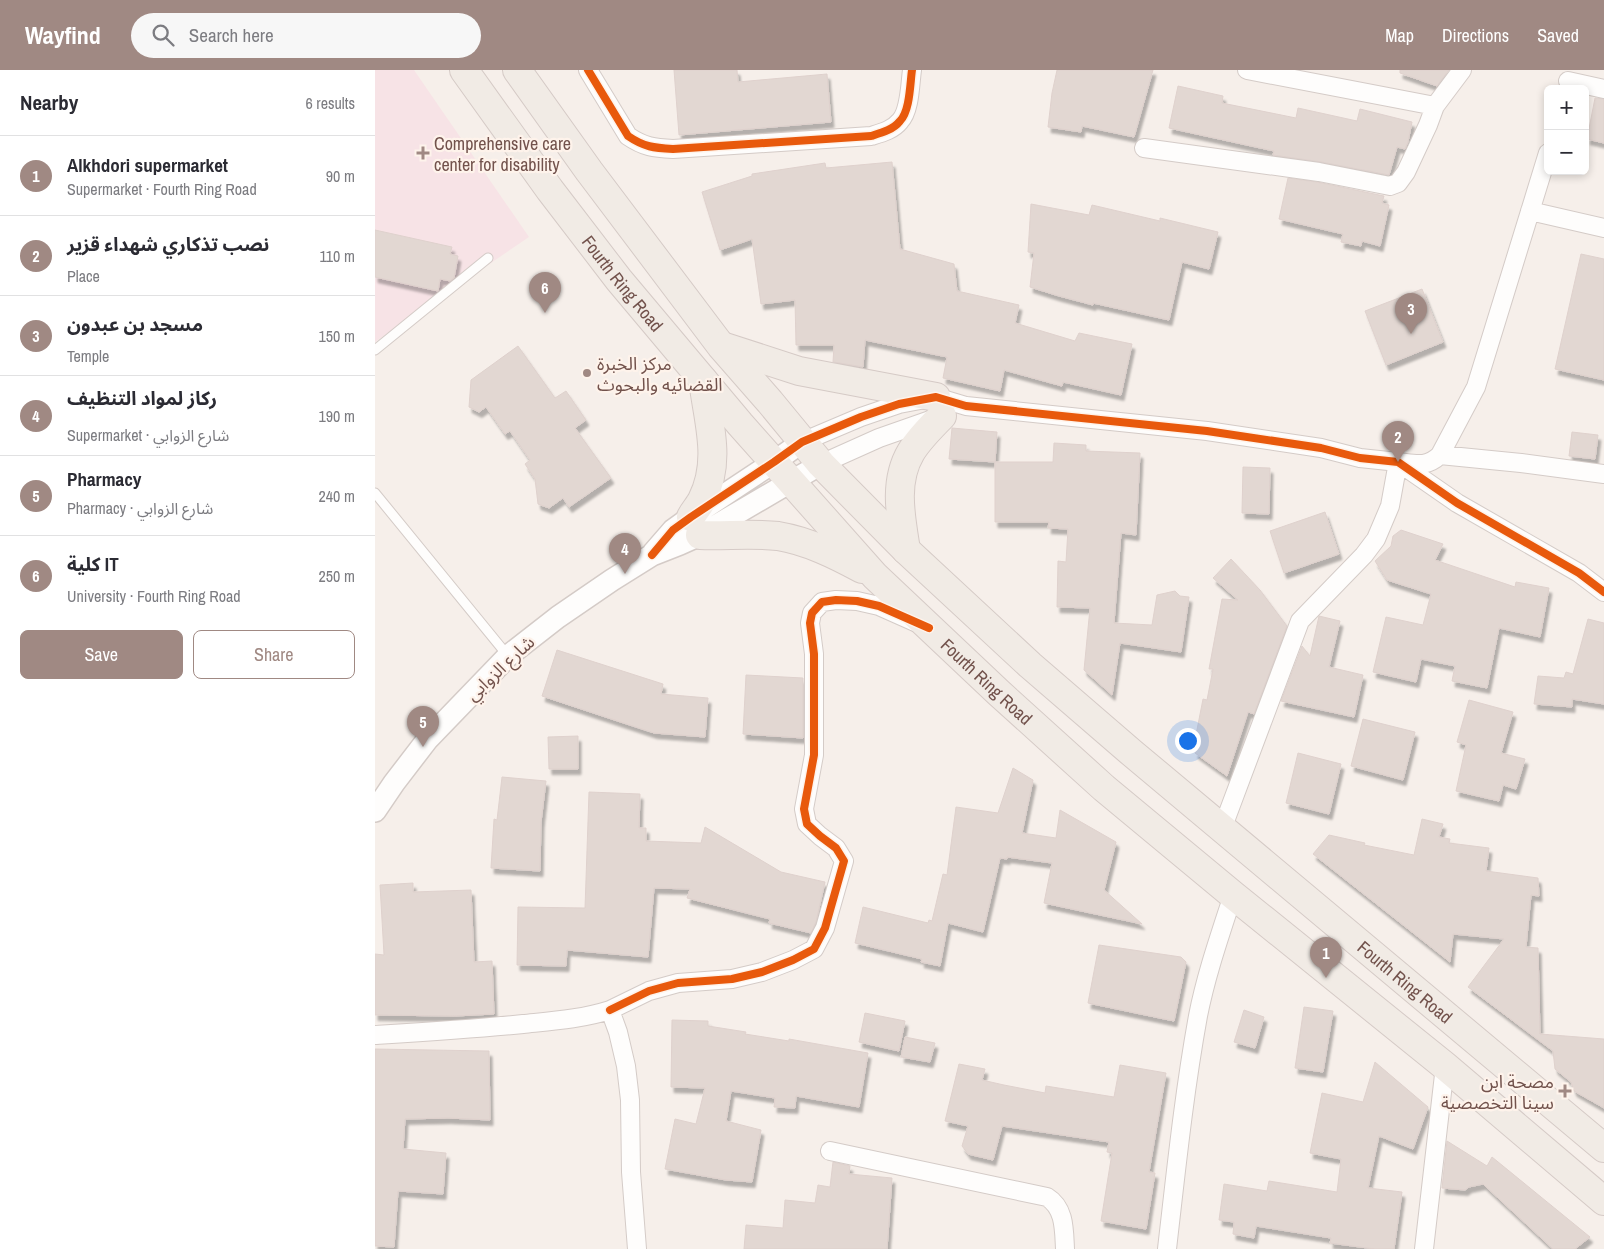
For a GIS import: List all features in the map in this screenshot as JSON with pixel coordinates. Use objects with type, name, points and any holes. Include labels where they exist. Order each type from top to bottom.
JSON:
[{"type":"main road","name":"Fourth Ring Road","points":[[464,70],[550,190],[619,280],[703,380],[875,576],[1104,788],[1445,1066],[1604,1201]]},
{"type":"main road","name":"Fourth Ring Road","points":[[517,70],[589,171],[721,346],[821,464],[906,550],[1030,665],[1132,754],[1604,1148]]},
{"type":"main road","points":[[721,346],[799,371],[939,407],[911,452],[901,479],[900,513],[906,550]]},
{"type":"main road","points":[[703,380],[714,452],[710,476],[695,526],[748,534],[779,536],[810,544],[875,576]]},
{"type":"street","points":[[588,70],[628,136],[651,148],[673,149],[871,136],[889,130],[901,121],[906,110],[912,70]]},
{"type":"street","points":[[1247,70],[1435,106]]},
{"type":"street","points":[[1144,148],[1319,172],[1390,186],[1399,183],[1406,172],[1428,126],[1435,106],[1462,70]]},
{"type":"street","points":[[1568,80],[1604,89]]},
{"type":"street","points":[[695,526],[774,462],[802,442],[861,417],[899,404],[939,407],[966,406],[1207,431],[1311,446],[1360,458],[1423,465],[1433,461],[1440,455],[1475,386],[1544,166]]},
{"type":"street","points":[[1530,210],[1604,228]]},
{"type":"street","points":[[695,526],[792,482],[821,464],[879,438],[939,407]]},
{"type":"street","points":[[1440,455],[1604,474]]},
{"type":"street","points":[[1397,462],[1457,503],[1579,573],[1604,592]]},
{"type":"street","points":[[1222,829],[1300,621],[1376,539],[1390,506],[1397,462]]},
{"type":"street","name":"شارع الزوابي","points":[[375,811],[427,740],[509,656],[558,617],[652,555],[680,544],[695,526]]},
{"type":"street","points":[[375,1035],[501,1026],[563,1020],[595,1014],[610,1010],[649,991],[678,983],[732,978],[762,972],[793,960],[813,949],[825,928],[844,861],[836,848],[819,836],[807,824],[804,809],[814,755],[814,654],[810,623],[812,613],[822,602],[836,600],[857,601],[879,606],[929,628]]},
{"type":"street","points":[[1167,1249],[1181,1131],[1198,1014],[1210,966],[1233,895]]},
{"type":"street","points":[[610,1010],[618,1032],[627,1074],[630,1100],[631,1172],[637,1249]]},
{"type":"street","points":[[1424,1249],[1445,1066]]},
{"type":"street","points":[[830,1151],[1047,1197],[1060,1210],[1065,1249]]},
{"type":"lane","points":[[375,350],[488,258]]},
{"type":"lane","points":[[375,494],[509,656]]},
{"type":"shaded area","name":"Comprehensive care center for disability","points":[[375,70],[414,70],[529,237],[375,342]]},
{"type":"building","points":[[674,70],[737,70],[738,82],[827,74],[831,122],[679,135]]},
{"type":"building","points":[[1057,70],[1153,70],[1134,137],[1082,126],[1081,132],[1048,127]]},
{"type":"building","points":[[1400,70],[1449,70],[1437,86],[1400,73]]},
{"type":"building","points":[[1178,86],[1223,96],[1222,103],[1296,118],[1298,108],[1357,121],[1360,109],[1412,122],[1405,149],[1397,147],[1389,175],[1273,155],[1274,151],[1169,128]]},
{"type":"building","points":[[1595,98],[1604,99],[1604,143],[1589,139],[1589,129]]},
{"type":"building","points":[[892,162],[900,249],[954,264],[957,291],[1019,305],[1015,323],[1075,341],[1079,333],[1132,344],[1121,395],[1063,382],[1062,386],[1004,370],[1000,391],[943,378],[947,357],[865,340],[863,367],[833,362],[834,345],[796,345],[795,300],[761,304],[752,239],[720,250],[702,192],[752,176],[752,174],[825,163],[826,168]]},
{"type":"building","points":[[1288,178],[1384,196],[1382,203],[1389,205],[1380,246],[1362,241],[1361,246],[1341,242],[1343,234],[1279,219]]},
{"type":"building","points":[[1031,204],[1089,215],[1092,205],[1160,221],[1160,218],[1218,232],[1209,269],[1182,262],[1169,320],[1093,303],[1093,305],[1030,287],[1034,253],[1028,252]]},
{"type":"building","points":[[375,230],[452,247],[450,254],[458,256],[454,278],[450,281],[440,279],[438,291],[375,277]]},
{"type":"building","points":[[1581,254],[1604,259],[1604,380],[1555,369]]},
{"type":"building","points":[[1422,289],[1443,342],[1386,365],[1365,311]]},
{"type":"building","points":[[518,346],[555,398],[566,391],[586,420],[575,428],[611,478],[569,507],[563,498],[549,508],[538,504],[535,479],[525,464],[530,460],[510,431],[505,434],[486,407],[479,412],[469,407],[471,380]]},
{"type":"building","points":[[952,428],[997,432],[995,462],[949,459]]},
{"type":"building","points":[[1572,432],[1598,435],[1595,459],[1569,456]]},
{"type":"building","points":[[1054,443],[1086,445],[1086,451],[1140,453],[1136,535],[1121,533],[1114,623],[1152,625],[1157,595],[1175,591],[1180,596],[1189,597],[1181,652],[1120,643],[1112,695],[1084,670],[1090,608],[1057,607],[1058,561],[1066,562],[1068,529],[1048,528],[1049,522],[995,522],[995,462],[1053,462]]},
{"type":"building","points":[[1243,467],[1270,468],[1269,514],[1242,513]]},
{"type":"building","points":[[1325,512],[1339,554],[1284,573],[1270,531]]},
{"type":"building","points":[[1401,530],[1443,544],[1435,560],[1515,587],[1516,582],[1549,588],[1540,637],[1499,628],[1487,688],[1452,681],[1455,666],[1421,659],[1416,682],[1373,672],[1386,617],[1423,625],[1431,594],[1387,580],[1375,561],[1391,546],[1393,536]]},
{"type":"building","points":[[1231,559],[1260,590],[1287,626],[1254,714],[1248,712],[1227,776],[1195,753],[1197,746],[1194,745],[1203,699],[1207,700],[1213,669],[1209,669],[1222,599],[1238,600],[1213,578]]},
{"type":"building","points":[[1319,616],[1340,621],[1329,667],[1363,675],[1354,717],[1281,701],[1302,646],[1310,656]]},
{"type":"building","points":[[1588,619],[1604,623],[1604,704],[1572,699],[1572,707],[1534,704],[1538,676],[1564,678],[1566,672],[1573,674]]},
{"type":"building","points":[[557,650],[663,684],[661,694],[708,698],[705,737],[654,733],[542,696]]},
{"type":"building","points":[[746,675],[803,678],[803,738],[743,734]]},
{"type":"building","points":[[1469,700],[1513,712],[1501,753],[1525,759],[1516,789],[1503,785],[1499,801],[1456,791],[1466,745],[1457,742]]},
{"type":"building","points":[[1363,719],[1415,732],[1403,780],[1351,766]]},
{"type":"building","points":[[578,736],[578,769],[549,769],[548,737]]},
{"type":"building","points":[[1298,753],[1341,764],[1329,814],[1286,803]]},
{"type":"building","points":[[1013,768],[1033,780],[1022,833],[1056,838],[1060,810],[1116,842],[1104,890],[1142,924],[1044,903],[1052,863],[1007,857],[1007,859],[1000,858],[983,932],[948,923],[940,966],[921,962],[922,959],[855,943],[863,907],[928,923],[929,920],[932,921],[943,874],[947,875],[956,807],[998,813]]},
{"type":"building","points":[[502,777],[546,781],[541,822],[540,871],[491,868],[494,819],[497,820]]},
{"type":"building","points":[[589,792],[640,794],[639,828],[646,828],[646,841],[701,843],[705,827],[781,872],[825,882],[816,922],[811,933],[769,923],[770,919],[687,898],[690,889],[654,888],[648,957],[567,950],[566,966],[517,965],[518,907],[585,908]]},
{"type":"building","points":[[1422,819],[1443,824],[1439,837],[1450,839],[1449,843],[1489,848],[1486,871],[1538,878],[1539,896],[1531,895],[1526,947],[1538,948],[1540,1034],[1604,1039],[1604,1108],[1574,1091],[1571,1082],[1555,1069],[1553,1051],[1468,987],[1504,939],[1453,934],[1450,962],[1313,854],[1329,835],[1365,843],[1364,845],[1414,855]]},
{"type":"building","points":[[413,883],[413,892],[471,890],[474,962],[492,961],[494,1014],[455,1016],[375,1015],[375,954],[384,955],[380,885]]},
{"type":"building","points":[[1099,945],[1181,957],[1186,962],[1174,1021],[1088,1003]]},
{"type":"building","points":[[1304,1007],[1333,1011],[1323,1072],[1295,1068]]},
{"type":"building","points":[[1244,1010],[1264,1017],[1255,1048],[1234,1042]]},
{"type":"building","points":[[865,1013],[905,1021],[899,1051],[859,1042]]},
{"type":"building","points":[[672,1020],[708,1021],[708,1026],[746,1032],[745,1034],[789,1041],[789,1039],[868,1053],[859,1107],[796,1096],[795,1108],[774,1107],[775,1098],[731,1091],[726,1121],[761,1130],[752,1182],[726,1180],[665,1169],[675,1119],[696,1124],[705,1088],[671,1087]]},
{"type":"building","points":[[905,1037],[935,1043],[930,1062],[901,1057]]},
{"type":"building","points":[[375,1049],[489,1051],[490,1120],[448,1118],[405,1119],[403,1149],[446,1153],[443,1194],[398,1191],[394,1247],[375,1246]]},
{"type":"building","points":[[1375,1062],[1428,1107],[1413,1149],[1379,1136],[1368,1188],[1402,1192],[1394,1249],[1375,1249],[1330,1243],[1331,1238],[1256,1226],[1254,1238],[1233,1234],[1234,1222],[1219,1220],[1224,1184],[1267,1191],[1269,1181],[1337,1192],[1341,1159],[1310,1153],[1322,1093],[1363,1102]]},
{"type":"building","points":[[959,1064],[985,1069],[982,1080],[1004,1085],[1045,1093],[1046,1086],[1114,1097],[1120,1065],[1166,1073],[1149,1172],[1155,1173],[1146,1229],[1101,1221],[1112,1153],[1107,1152],[1109,1142],[1002,1126],[993,1160],[968,1154],[962,1146],[968,1126],[945,1121]]},
{"type":"building","points":[[1447,1141],[1487,1166],[1492,1157],[1590,1237],[1575,1249],[1553,1249],[1483,1184],[1469,1187],[1465,1190],[1442,1188]]},
{"type":"building","points":[[833,1162],[850,1166],[849,1174],[892,1178],[887,1249],[744,1249],[746,1225],[783,1228],[785,1200],[815,1203],[818,1185],[830,1187]]},
{"type":"cycle path","points":[[588,70],[628,136],[639,143],[649,146],[673,149],[879,134],[894,127],[903,117],[908,104],[912,70]]},
{"type":"cycle path","points":[[652,555],[673,530],[802,442],[861,417],[899,404],[936,397],[966,406],[1207,431],[1321,448],[1360,458],[1398,462],[1457,503],[1579,573],[1604,592]]},
{"type":"cycle path","points":[[610,1010],[649,991],[678,983],[732,979],[762,972],[793,960],[814,949],[825,928],[844,861],[836,848],[807,824],[804,809],[814,755],[814,654],[810,623],[812,613],[822,602],[836,600],[857,601],[879,606],[929,628]]},
{"type":"place","name":"Comprehensive care center for disability","points":[[423,153]]},
{"type":"place","name":"كلية IT","points":[[545,313]]},
{"type":"place","name":"مسجد بن عبدون","points":[[1411,334]]},
{"type":"place","name":"مركز الخبرة القضائيه والبحوث","points":[[587,373]]},
{"type":"place","name":"نصب تذكاري شهداء قزير","points":[[1398,462]]},
{"type":"place","name":"ركاز لمواد التنظيف","points":[[625,574]]},
{"type":"place","name":"Pharmacy","points":[[423,747]]},
{"type":"place","name":"Alkhdori supermarket","points":[[1326,978]]},
{"type":"place","name":"مصحة ابن سينا التخصصية","points":[[1565,1091]]}]
